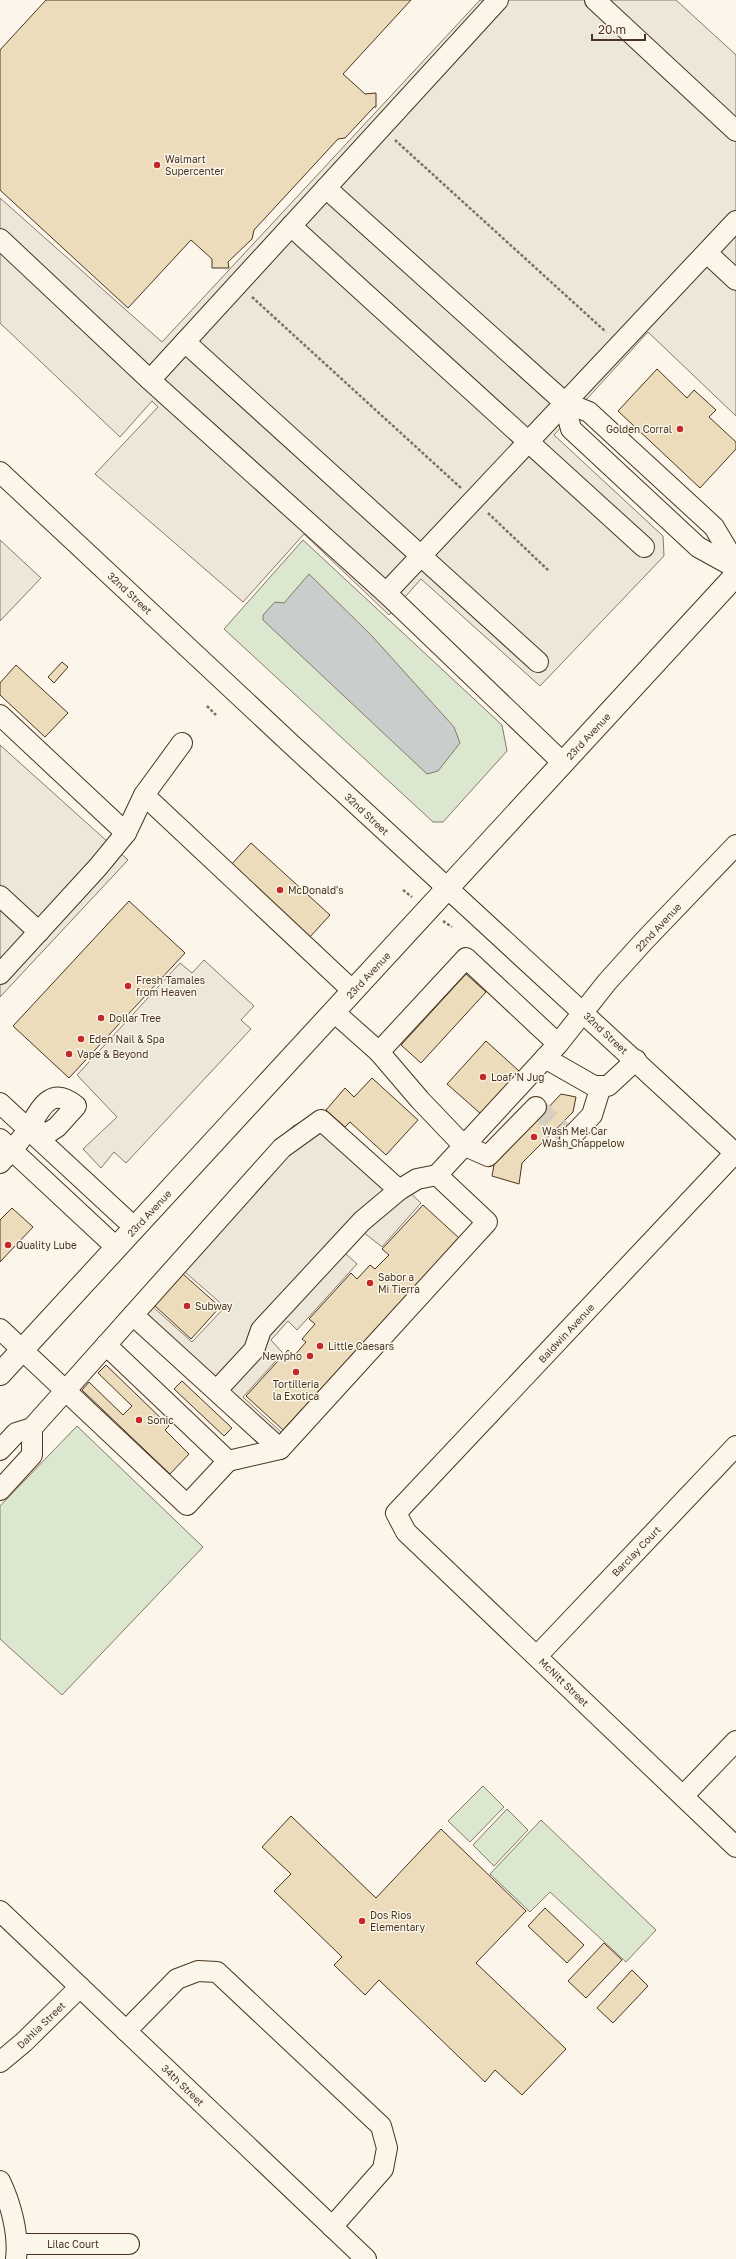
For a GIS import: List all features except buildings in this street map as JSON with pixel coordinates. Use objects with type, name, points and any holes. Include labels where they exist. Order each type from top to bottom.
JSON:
[{"type":"main road","name":"23rd Avenue","points":[[0,1374],[736,575]]},
{"type":"street","points":[[150,380],[498,0]]},
{"type":"street","points":[[596,0],[736,131]]},
{"type":"street","points":[[326,188],[564,402],[589,412],[714,526],[736,564]]},
{"type":"street","points":[[386,593],[527,441],[736,221]]},
{"type":"street","points":[[291,226],[644,547]]},
{"type":"street","points":[[0,239],[150,380],[386,593],[563,763]]},
{"type":"street","points":[[707,253],[736,280]]},
{"type":"street","points":[[185,342],[538,662]]},
{"type":"street","points":[[564,402],[571,429],[698,547],[736,568]]},
{"type":"street","name":"32nd Street","points":[[0,472],[448,889],[736,1153]]},
{"type":"street","points":[[0,715],[126,833]]},
{"type":"street","points":[[1,972],[98,867],[126,833],[144,795],[182,743]]},
{"type":"street","points":[[144,795],[353,991]]},
{"type":"street","name":"22nd Avenue","points":[[437,1175],[552,1051],[583,1012],[644,941],[736,845]]},
{"type":"street","points":[[0,896],[39,932]]},
{"type":"street","points":[[379,1052],[466,958],[552,1051],[594,1086],[608,1086],[621,1076],[636,1060]]},
{"type":"street","points":[[334,1012],[379,1052],[420,1100],[464,1145],[488,1156],[536,1107]]},
{"type":"street","points":[[570,1138],[592,1115],[601,1086]]},
{"type":"street","points":[[0,1103],[135,1228]]},
{"type":"street","points":[[0,1450],[16,1433],[32,1428],[282,1148],[321,1120],[399,1190]]},
{"type":"street","points":[[28,1129],[4,1151],[117,1248]]},
{"type":"street","name":"Baldwin Avenue","points":[[396,1513],[736,1153]]},
{"type":"street","points":[[0,1329],[187,1505],[228,1461],[280,1449],[487,1222],[437,1175],[417,1179],[399,1190],[362,1221],[261,1330],[254,1350],[217,1390]]},
{"type":"street","points":[[133,1315],[280,1449]]},
{"type":"street","points":[[106,1345],[228,1461]]},
{"type":"street","points":[[0,1490],[32,1455],[32,1428]]},
{"type":"street","name":"Barclay Court","points":[[537,1656],[736,1446]]},
{"type":"street","name":"McNitt Street","points":[[396,1513],[406,1532],[736,1847]]},
{"type":"street","points":[[683,1796],[736,1741]]},
{"type":"street","name":"34th Street","points":[[0,1911],[366,2259]]},
{"type":"street","points":[[126,2031],[177,1979],[198,1971],[217,1972],[381,2126],[387,2148],[383,2169],[332,2227]]},
{"type":"street","name":"Dahlia Street","points":[[0,2062],[24,2042],[80,1987]]},
{"type":"street","points":[[0,2181],[10,2208],[17,2252]]},
{"type":"street","name":"Lilac Court","points":[[17,2252],[129,2244]]},
{"type":"path","points":[[382,127],[611,336]]},
{"type":"path","points":[[238,284],[473,499],[549,571]]},
{"type":"path","points":[[206,706],[216,715]]},
{"type":"green space","points":[[303,540],[502,725],[507,751],[443,822],[433,822],[224,629]]},
{"type":"green space","points":[[77,1426],[203,1547],[62,1695],[0,1639],[0,1506]]},
{"type":"green space","points":[[483,1786],[504,1807],[470,1842],[448,1821]]},
{"type":"green space","points":[[507,1809],[528,1830],[494,1866],[473,1845]]},
{"type":"green space","points":[[541,1820],[656,1930],[626,1962],[550,1892],[530,1912],[490,1874]]},
{"type":"shaded area","points":[[480,0],[676,0],[736,55],[736,416],[648,332],[554,435],[663,536],[664,556],[540,686],[421,579],[389,615],[304,534],[243,602],[95,474],[158,407],[152,401],[120,437],[0,323],[0,198],[162,342]]},
{"type":"shaded area","points":[[0,540],[41,578],[0,621]]},
{"type":"shaded area","points":[[309,574],[372,636],[454,727],[460,743],[438,771],[427,774],[263,620],[263,615],[275,602],[284,603]]},
{"type":"shaded area","points":[[0,745],[128,860],[0,997]]},
{"type":"shaded area","points":[[204,960],[254,1006],[241,1020],[251,1029],[126,1163],[114,1152],[101,1168],[83,1149],[117,1117],[77,1075],[180,963],[192,973]]},
{"type":"shaded area","points":[[323,1112],[421,1203],[382,1247],[363,1232],[345,1253],[357,1264],[297,1330],[288,1321],[271,1340],[283,1353],[243,1397],[281,1432],[265,1450],[133,1327],[152,1306],[192,1342],[225,1307],[170,1259],[293,1126]]},
{"type":"tunnel","points":[[536,1107],[570,1138]]},
{"type":"place","name":"Walmart Supercenter","points":[[157,165]]},
{"type":"place","name":"Golden Corral","points":[[680,429]]},
{"type":"place","name":"McDonald's","points":[[280,890]]},
{"type":"place","name":"Fresh Tamales from Heaven","points":[[128,986]]},
{"type":"place","name":"Dollar Tree","points":[[101,1018]]},
{"type":"place","name":"Eden Nail & Spa","points":[[81,1039]]},
{"type":"place","name":"Vape & Beyond","points":[[69,1054]]},
{"type":"place","name":"Loaf 'N Jug","points":[[483,1077]]},
{"type":"place","name":"Wash Me! Car Wash Chappelow","points":[[534,1137]]},
{"type":"place","name":"Quality Lube","points":[[8,1245]]},
{"type":"place","name":"Sabor a Mi Tierra","points":[[370,1283]]},
{"type":"place","name":"Subway","points":[[187,1306]]},
{"type":"place","name":"Little Caesars","points":[[320,1346]]},
{"type":"place","name":"Newpho","points":[[310,1356]]},
{"type":"place","name":"Tortilleria la Exotica","points":[[296,1372]]},
{"type":"place","name":"Sonic","points":[[139,1420]]},
{"type":"place","name":"Dos Rios Elementary","points":[[362,1921]]}]
